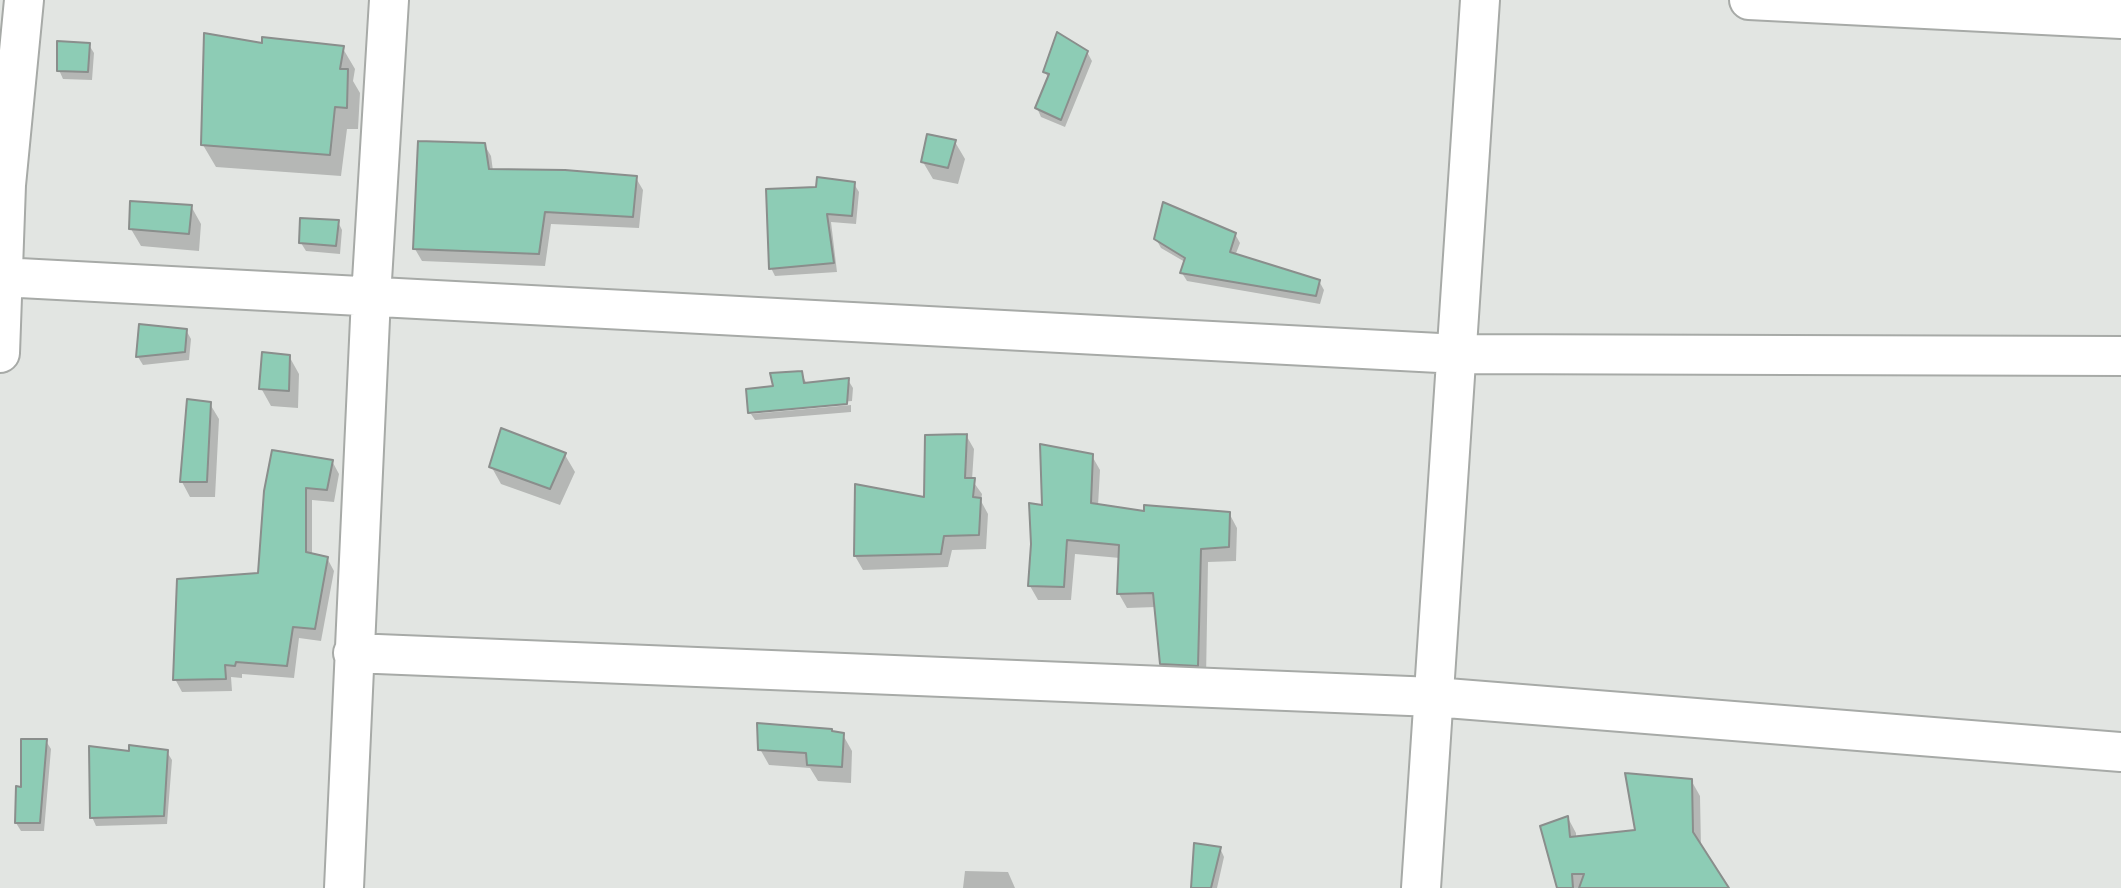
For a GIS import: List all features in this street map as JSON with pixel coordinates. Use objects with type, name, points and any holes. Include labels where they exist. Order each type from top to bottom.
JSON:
[{"type":"street","points":[[0,353],[6,185],[24,0]]},
{"type":"street","points":[[344,888],[371,297],[389,0]]},
{"type":"street","points":[[1421,888],[1480,0]]},
{"type":"street","points":[[1749,0],[2121,19]]},
{"type":"street","points":[[2,277],[1458,354],[2121,356]]},
{"type":"street","points":[[353,653],[1434,698],[2121,752]]},
{"type":"building","points":[[1057,32],[1088,51],[1061,120],[1035,108],[1049,74],[1043,72]]},
{"type":"building","points":[[204,33],[262,43],[262,37],[344,46],[340,69],[348,69],[347,108],[335,107],[330,155],[201,145]]},
{"type":"building","points":[[57,41],[90,43],[88,72],[57,71]]},
{"type":"building","points":[[927,134],[956,140],[948,168],[921,162]]},
{"type":"building","points":[[418,141],[485,143],[489,169],[565,170],[637,176],[633,217],[545,212],[539,254],[413,249]]},
{"type":"building","points":[[817,177],[855,182],[852,216],[827,214],[834,263],[769,269],[766,189],[816,187]]},
{"type":"building","points":[[130,201],[192,205],[189,234],[129,229]]},
{"type":"building","points":[[1163,202],[1236,233],[1230,252],[1320,280],[1316,296],[1180,273],[1185,258],[1154,239]]},
{"type":"building","points":[[300,218],[339,220],[336,246],[299,243]]},
{"type":"building","points":[[139,324],[187,329],[185,352],[136,357]]},
{"type":"building","points":[[262,352],[290,355],[289,391],[259,389]]},
{"type":"building","points":[[802,371],[804,383],[849,378],[847,404],[748,413],[746,389],[773,386],[770,373]]},
{"type":"building","points":[[187,399],[211,402],[207,482],[180,482]]},
{"type":"building","points":[[501,428],[566,453],[550,489],[489,467]]},
{"type":"building","points":[[967,434],[965,478],[975,478],[973,497],[981,498],[979,535],[944,536],[941,554],[854,556],[855,484],[924,497],[925,435]]},
{"type":"building","points":[[1040,444],[1093,454],[1091,503],[1144,511],[1144,505],[1230,512],[1229,547],[1201,549],[1198,666],[1160,664],[1153,593],[1117,594],[1119,545],[1067,540],[1064,587],[1028,586],[1031,544],[1029,503],[1042,505]]},
{"type":"building","points":[[272,450],[333,460],[327,490],[306,488],[306,552],[328,557],[315,629],[293,627],[287,666],[236,662],[235,666],[225,665],[226,679],[173,680],[177,579],[258,573],[264,491]]},
{"type":"building","points":[[757,723],[832,729],[844,733],[842,767],[807,765],[806,753],[758,750]]},
{"type":"building","points":[[21,739],[47,739],[40,823],[15,823],[16,786],[21,787]]},
{"type":"building","points":[[129,745],[168,750],[164,816],[90,818],[89,746],[129,751]]},
{"type":"building","points":[[1625,773],[1692,779],[1693,832],[1729,888],[1579,888],[1584,874],[1572,874],[1573,888],[1557,888],[1540,826],[1568,816],[1570,837],[1635,830]]},
{"type":"building","points":[[1194,843],[1221,847],[1211,888],[1191,888]]}]
